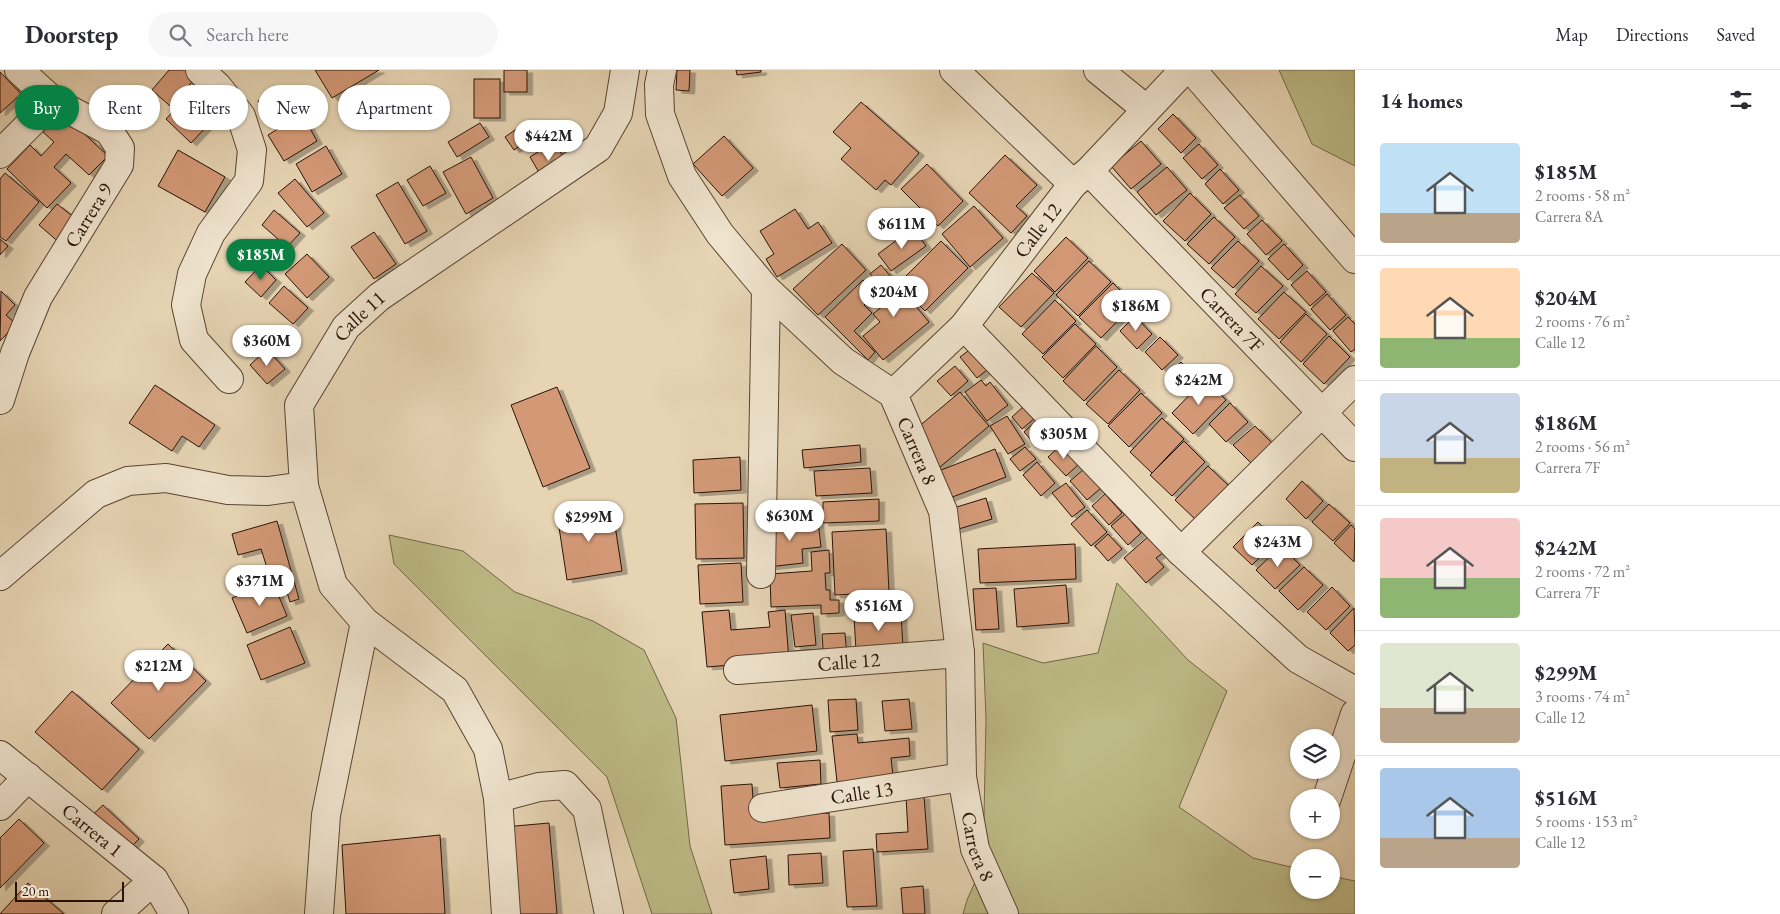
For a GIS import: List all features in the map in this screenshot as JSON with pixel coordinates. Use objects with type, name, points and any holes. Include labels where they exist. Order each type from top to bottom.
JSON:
[{"type":"street","name":"Carrera 9","points":[[18,70],[35,85]]},
{"type":"street","points":[[200,70],[218,87],[241,116],[252,150],[249,181],[211,233],[192,274],[186,305],[194,340],[229,379]]},
{"type":"street","name":"Calle 11","points":[[506,914],[498,798],[488,749],[455,690],[365,622],[334,584],[304,486],[299,405],[346,327],[379,297],[598,148],[618,113],[625,70]]},
{"type":"street","name":"Carrera 8","points":[[662,70],[659,85],[660,114],[682,176],[720,234],[766,289],[843,361],[893,394],[944,511],[960,653],[962,777],[975,849],[1004,914]]},
{"type":"street","name":"Carrera 7F","points":[[954,70],[1081,177],[1355,447]]},
{"type":"street","points":[[1098,70],[1146,109]]},
{"type":"street","name":"Calle 12","points":[[893,394],[964,326],[1081,177],[1184,70]]},
{"type":"street","points":[[1192,70],[1355,259]]},
{"type":"street","name":"Carrera 9","points":[[0,400],[15,353],[38,297],[119,165],[120,148],[109,131],[79,115]]},
{"type":"street","points":[[0,154],[24,130]]},
{"type":"street","points":[[761,574],[766,289]]},
{"type":"street","points":[[964,326],[1181,552],[1298,659],[1355,692]]},
{"type":"street","points":[[1181,552],[1355,380]]},
{"type":"street","points":[[0,576],[96,494],[128,481],[166,478],[238,490],[268,491],[304,486]]},
{"type":"street","points":[[319,914],[326,815],[365,622]]},
{"type":"street","name":"Calle 12","points":[[738,670],[960,653]]},
{"type":"street","points":[[1330,789],[1355,714]]},
{"type":"street","name":"Carrera 1","points":[[0,755],[154,880],[174,914]]},
{"type":"street","points":[[0,806],[28,776]]},
{"type":"street","name":"Calle 13","points":[[763,808],[962,777]]},
{"type":"street","points":[[498,798],[539,787],[565,785],[587,809],[609,914]]},
{"type":"street","points":[[116,914],[154,880]]},
{"type":"shaded area","points":[[1279,70],[1355,70],[1355,166],[1312,144]]},
{"type":"shaded area","points":[[389,535],[463,551],[515,592],[593,621],[644,650],[676,718],[690,846],[712,914],[652,914],[607,777],[394,564]]},
{"type":"shaded area","points":[[1117,583],[1188,660],[1227,691],[1179,807],[1253,858],[1290,867],[1290,899],[1340,899],[1340,878],[1355,881],[1355,914],[963,914],[983,864],[986,719],[983,643],[1043,663],[1098,653]]},
{"type":"building","points":[[169,70],[196,70],[200,73],[189,85],[170,85],[170,106],[160,97],[160,85],[156,85]]},
{"type":"building","points":[[315,70],[379,70],[354,85],[338,85],[338,94],[332,98],[328,91],[328,85],[324,85]]},
{"type":"building","points":[[504,70],[527,70],[527,92],[504,92]]},
{"type":"building","points":[[677,70],[690,70],[689,91],[676,90]]},
{"type":"building","points":[[736,70],[761,70],[761,72],[737,75]]},
{"type":"building","points":[[0,72],[15,88],[15,99],[0,113]]},
{"type":"building","points":[[474,79],[500,79],[500,118],[474,118]]},
{"type":"building","points":[[202,81],[206,85],[198,85]]},
{"type":"building","points":[[861,102],[919,153],[891,185],[885,180],[876,190],[841,159],[851,148],[833,132]]},
{"type":"building","points":[[1173,114],[1196,138],[1181,153],[1158,129]]},
{"type":"building","points":[[170,115],[170,123],[166,119]]},
{"type":"building","points":[[480,123],[489,137],[457,157],[448,142]]},
{"type":"building","points":[[525,123],[535,135],[514,150],[505,137]]},
{"type":"building","points":[[79,129],[108,156],[89,175],[66,154],[54,167],[71,183],[47,208],[7,169],[30,145],[41,156],[54,142],[43,132],[45,130]]},
{"type":"building","points":[[177,130],[203,130],[191,143]]},
{"type":"building","points":[[276,130],[311,130],[317,141],[284,161],[268,135]]},
{"type":"building","points":[[724,136],[753,168],[722,196],[693,164]]},
{"type":"building","points":[[1141,141],[1161,164],[1131,189],[1111,166]]},
{"type":"building","points":[[554,142],[569,166],[544,181],[530,157]]},
{"type":"building","points":[[1199,144],[1218,165],[1202,179],[1183,158]]},
{"type":"building","points":[[326,146],[342,174],[312,192],[296,164]]},
{"type":"building","points":[[178,150],[225,177],[205,212],[158,186]]},
{"type":"building","points":[[1005,155],[1037,185],[1016,206],[1027,216],[1011,233],[969,193]]},
{"type":"building","points":[[471,157],[493,198],[466,214],[443,172]]},
{"type":"building","points":[[927,164],[963,201],[938,226],[901,189]]},
{"type":"building","points":[[430,166],[446,193],[423,206],[407,180]]},
{"type":"building","points":[[1167,167],[1187,190],[1156,215],[1137,192]]},
{"type":"building","points":[[1220,169],[1239,190],[1223,204],[1205,184]]},
{"type":"building","points":[[5,173],[39,202],[6,241],[0,237],[0,179]]},
{"type":"building","points":[[295,179],[324,213],[307,227],[278,193]]},
{"type":"building","points":[[398,182],[427,231],[405,244],[376,195]]},
{"type":"building","points":[[1190,193],[1211,214],[1185,241],[1163,221]]},
{"type":"building","points":[[1240,195],[1259,216],[1244,229],[1224,208]]},
{"type":"building","points":[[57,204],[80,222],[61,244],[39,225]]},
{"type":"building","points":[[974,206],[1003,238],[970,267],[942,234]]},
{"type":"building","points":[[795,209],[808,229],[818,222],[832,243],[777,277],[766,259],[774,254],[760,231]]},
{"type":"building","points":[[274,210],[300,233],[287,247],[262,225]]},
{"type":"building","points":[[1214,217],[1235,237],[1209,264],[1187,244]]},
{"type":"building","points":[[1262,220],[1282,241],[1266,255],[1247,234]]},
{"type":"building","points":[[913,228],[926,246],[891,271],[878,254]]},
{"type":"building","points":[[374,232],[396,264],[374,279],[351,247]]},
{"type":"building","points":[[1066,237],[1088,258],[1055,292],[1034,271]]},
{"type":"building","points":[[0,239],[8,246],[0,255]]},
{"type":"building","points":[[941,241],[968,268],[925,311],[898,284]]},
{"type":"building","points":[[1238,241],[1259,261],[1233,288],[1211,268]]},
{"type":"building","points":[[842,244],[866,270],[818,315],[793,289]]},
{"type":"building","points":[[1284,244],[1303,265],[1288,280],[1268,259]]},
{"type":"building","points":[[307,254],[329,277],[307,298],[285,274]]},
{"type":"building","points":[[1089,261],[1111,282],[1078,316],[1056,295]]},
{"type":"building","points":[[261,265],[276,280],[261,297],[245,282]]},
{"type":"building","points":[[881,265],[929,322],[883,360],[863,336],[880,322],[873,314],[891,299],[870,274]]},
{"type":"building","points":[[1261,266],[1283,286],[1256,313],[1235,294]]},
{"type":"building","points":[[1307,271],[1326,292],[1310,306],[1291,285]]},
{"type":"building","points":[[1032,273],[1054,293],[1021,327],[999,307]]},
{"type":"building","points":[[863,280],[876,293],[864,305],[872,313],[854,331],[875,352],[868,360],[825,317]]},
{"type":"building","points":[[1113,283],[1134,304],[1101,338],[1079,317]]},
{"type":"building","points":[[284,286],[308,308],[293,324],[269,303]]},
{"type":"building","points":[[1,291],[15,305],[6,315],[16,324],[0,341]]},
{"type":"building","points":[[1284,292],[1306,312],[1279,339],[1258,319]]},
{"type":"building","points":[[1327,294],[1346,315],[1330,330],[1311,309]]},
{"type":"building","points":[[1055,300],[1076,321],[1043,354],[1022,334]]},
{"type":"building","points":[[1306,314],[1327,334],[1301,362],[1280,342]]},
{"type":"building","points":[[1135,316],[1152,334],[1137,349],[1120,331]]},
{"type":"building","points":[[1348,317],[1355,324],[1355,349],[1351,352],[1333,331]]},
{"type":"building","points":[[1075,324],[1096,344],[1063,378],[1042,357]]},
{"type":"building","points":[[1329,336],[1350,357],[1324,384],[1303,364]]},
{"type":"building","points":[[1160,337],[1178,355],[1162,370],[1145,352]]},
{"type":"building","points":[[976,345],[992,366],[977,378],[960,357]]},
{"type":"building","points":[[1096,346],[1117,367],[1084,401],[1063,381]]},
{"type":"building","points":[[267,349],[285,369],[267,384],[250,365]]},
{"type":"building","points":[[1181,362],[1198,380],[1183,394],[1166,376]]},
{"type":"building","points":[[955,366],[968,381],[951,396],[937,381]]},
{"type":"building","points":[[1119,370],[1140,390],[1108,424],[1086,404]]},
{"type":"building","points":[[1205,379],[1226,400],[1193,434],[1172,413]]},
{"type":"building","points":[[981,380],[986,386],[990,382],[1008,405],[987,421],[965,392]]},
{"type":"building","points":[[155,385],[215,425],[199,447],[182,436],[172,451],[129,423]]},
{"type":"building","points":[[557,387],[590,468],[543,487],[511,405]]},
{"type":"building","points":[[960,392],[989,426],[934,472],[911,433]]},
{"type":"building","points":[[1141,393],[1162,413],[1129,447],[1108,426]]},
{"type":"building","points":[[1230,403],[1248,422],[1226,442],[1209,424]]},
{"type":"building","points":[[1025,405],[1036,417],[1022,429],[1012,417]]},
{"type":"building","points":[[1007,416],[1025,444],[1008,454],[990,426]]},
{"type":"building","points":[[1162,418],[1184,439],[1152,473],[1130,452]]},
{"type":"building","points":[[1037,420],[1048,431],[1034,443],[1024,432]]},
{"type":"building","points":[[1255,426],[1273,444],[1252,464],[1233,445]]},
{"type":"building","points":[[1184,441],[1205,462],[1172,496],[1150,475]]},
{"type":"building","points":[[860,445],[861,462],[804,468],[802,450]]},
{"type":"building","points":[[1061,445],[1079,464],[1066,476],[1048,457]]},
{"type":"building","points":[[1025,447],[1036,459],[1020,471],[1010,459]]},
{"type":"building","points":[[995,449],[1006,477],[947,499],[936,472]]},
{"type":"building","points":[[740,457],[741,490],[694,493],[693,460]]},
{"type":"building","points":[[1037,462],[1055,483],[1041,496],[1023,475]]},
{"type":"building","points":[[1208,466],[1229,486],[1196,520],[1175,500]]},
{"type":"building","points":[[870,468],[872,493],[816,496],[814,471]]},
{"type":"building","points":[[1084,469],[1101,488],[1087,500],[1070,481]]},
{"type":"building","points":[[1302,481],[1323,501],[1306,519],[1286,499]]},
{"type":"building","points":[[1066,483],[1085,507],[1072,517],[1052,493]]},
{"type":"building","points":[[1105,494],[1122,513],[1109,525],[1092,506]]},
{"type":"building","points":[[986,498],[992,519],[952,531],[947,510]]},
{"type":"building","points":[[879,499],[879,521],[823,523],[823,502]]},
{"type":"building","points":[[743,503],[744,558],[696,559],[695,504]]},
{"type":"building","points":[[1329,504],[1350,523],[1333,541],[1312,522]]},
{"type":"building","points":[[612,506],[622,571],[567,580],[557,514]]},
{"type":"building","points":[[1087,510],[1107,532],[1091,546],[1071,524]]},
{"type":"building","points":[[1125,514],[1141,533],[1128,545],[1111,526]]},
{"type":"building","points":[[277,521],[299,599],[290,602],[281,573],[270,577],[261,549],[238,555],[232,534]]},
{"type":"building","points":[[818,521],[821,547],[802,549],[803,563],[768,567],[764,526]]},
{"type":"building","points":[[1258,522],[1276,541],[1252,565],[1233,547]]},
{"type":"building","points":[[1351,525],[1355,529],[1354,562],[1334,543]]},
{"type":"building","points":[[886,529],[889,592],[835,595],[832,532]]},
{"type":"building","points":[[1108,534],[1122,549],[1108,561],[1095,546]]},
{"type":"building","points":[[1150,535],[1164,552],[1156,558],[1164,567],[1146,583],[1124,558]]},
{"type":"building","points":[[1075,544],[1076,579],[980,583],[978,549]]},
{"type":"building","points":[[1281,546],[1300,565],[1275,589],[1256,570]]},
{"type":"building","points":[[829,550],[830,573],[825,573],[826,590],[830,590],[830,600],[839,600],[839,613],[821,614],[821,605],[771,607],[770,574],[812,571],[811,552]]},
{"type":"building","points":[[741,563],[743,602],[700,604],[698,565]]},
{"type":"building","points":[[1304,567],[1323,585],[1298,610],[1279,591]]},
{"type":"building","points":[[273,582],[287,616],[247,633],[232,598]]},
{"type":"building","points":[[1066,585],[1069,623],[1017,627],[1014,589]]},
{"type":"building","points":[[1332,587],[1350,606],[1326,630],[1307,612]]},
{"type":"building","points":[[996,588],[999,629],[976,630],[973,589]]},
{"type":"building","points":[[1354,608],[1355,645],[1348,651],[1330,633]]},
{"type":"building","points":[[729,610],[731,630],[770,627],[768,612],[785,610],[789,660],[707,667],[702,612]]},
{"type":"building","points":[[813,613],[816,645],[795,647],[791,615]]},
{"type":"building","points":[[901,613],[903,648],[856,651],[854,616]]},
{"type":"building","points":[[290,627],[305,663],[261,680],[247,645]]},
{"type":"building","points":[[845,633],[847,658],[795,661],[794,651],[823,649],[822,634]]},
{"type":"building","points":[[168,644],[206,681],[149,739],[111,703]]},
{"type":"building","points":[[72,691],[139,749],[102,790],[35,732]]},
{"type":"building","points":[[856,699],[858,730],[830,732],[828,700]]},
{"type":"building","points":[[909,699],[912,729],[885,731],[882,701]]},
{"type":"building","points":[[812,705],[817,751],[725,761],[720,715]]},
{"type":"building","points":[[857,734],[858,743],[909,738],[910,756],[891,758],[895,793],[838,791],[832,736]]},
{"type":"building","points":[[820,760],[821,784],[780,788],[777,763]]},
{"type":"building","points":[[752,784],[754,817],[829,813],[830,838],[725,845],[721,786]]},
{"type":"building","points":[[924,796],[928,849],[877,852],[876,834],[908,832],[906,797]]},
{"type":"building","points":[[103,805],[139,839],[120,858],[84,823]]},
{"type":"building","points":[[19,819],[44,843],[0,888],[0,838]]},
{"type":"building","points":[[549,823],[557,914],[511,914],[504,827]]},
{"type":"building","points":[[440,835],[445,914],[346,914],[342,845]]},
{"type":"building","points":[[873,849],[877,906],[847,907],[843,851]]},
{"type":"building","points":[[821,853],[823,883],[789,885],[788,855]]},
{"type":"building","points":[[766,856],[769,889],[734,893],[730,860]]},
{"type":"building","points":[[28,883],[64,914],[0,914]]},
{"type":"building","points":[[923,886],[925,914],[903,914],[901,888]]}]
